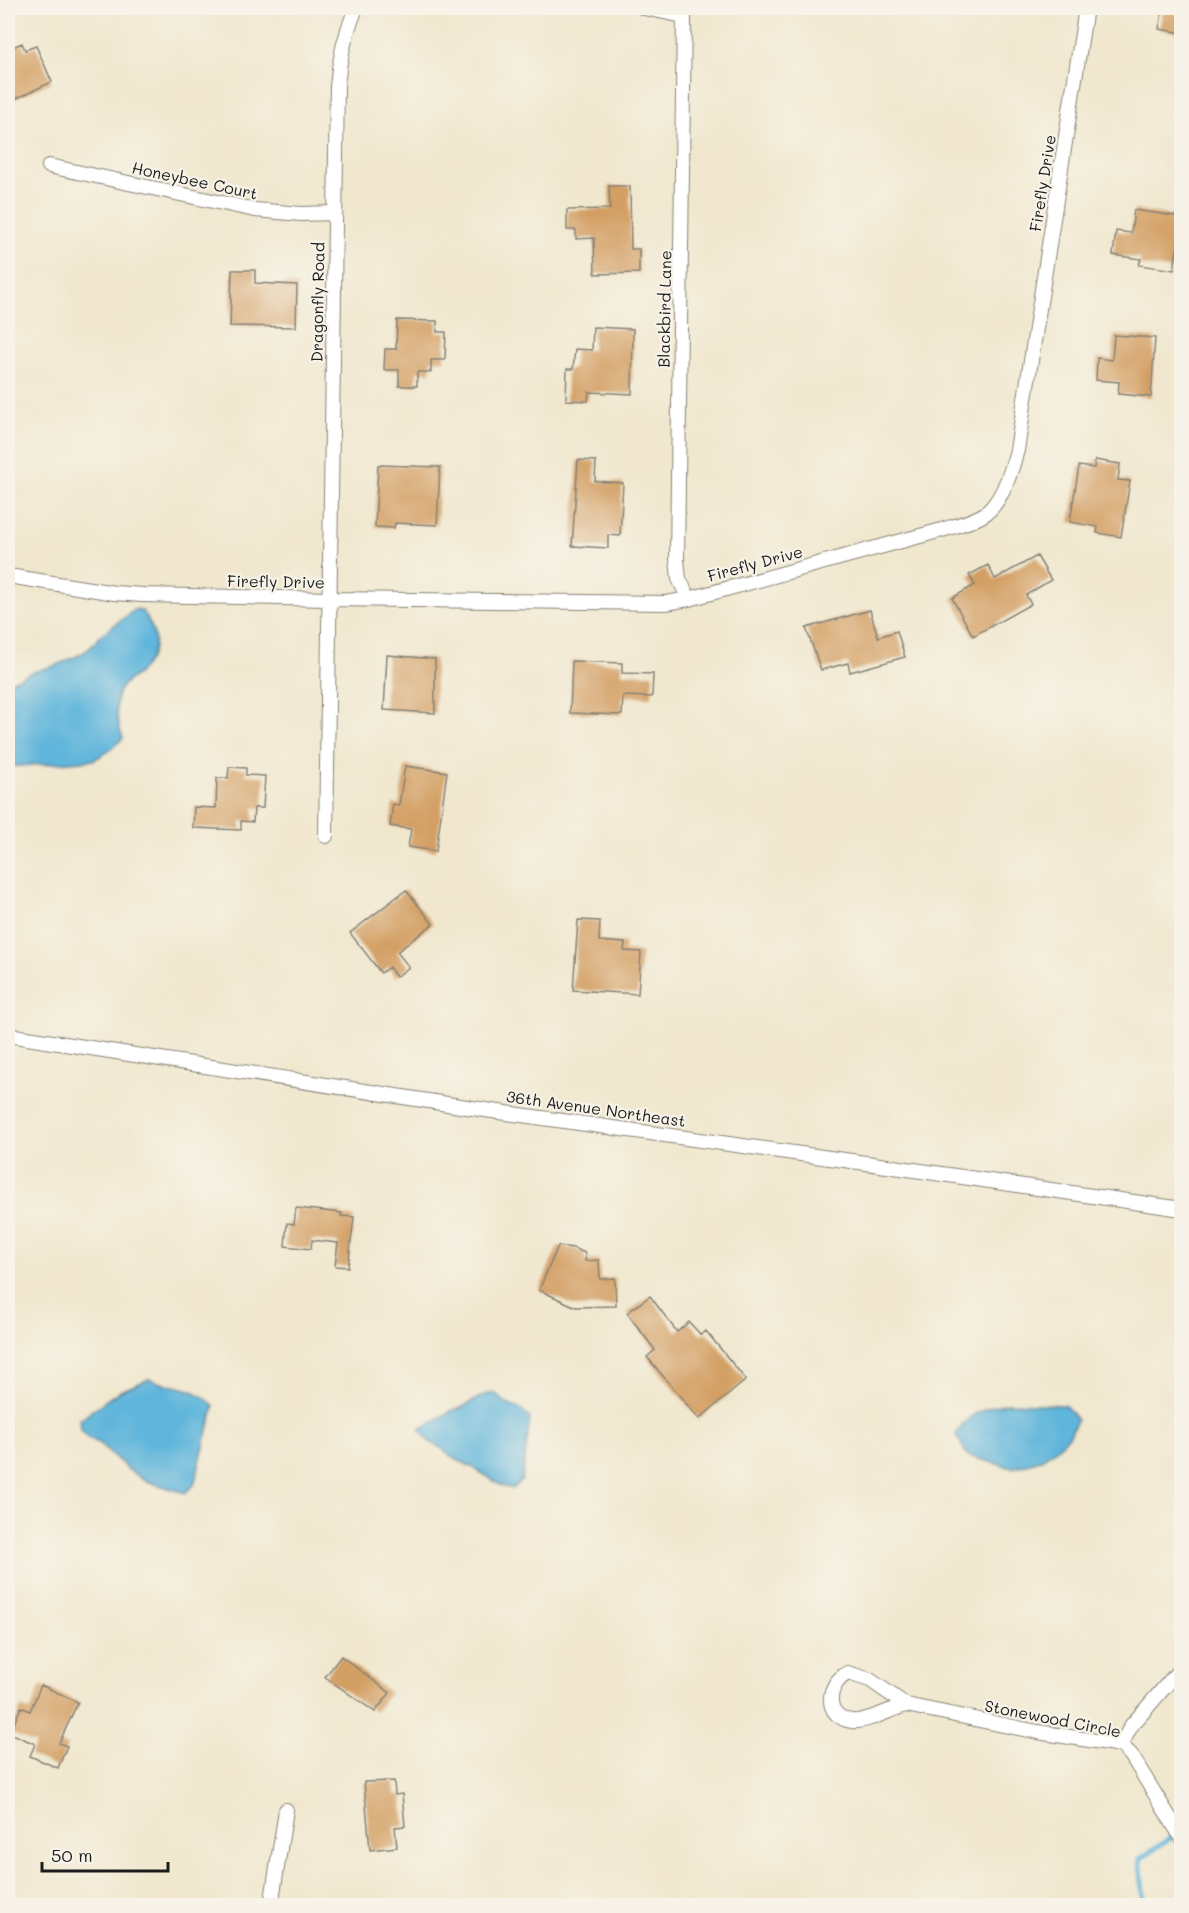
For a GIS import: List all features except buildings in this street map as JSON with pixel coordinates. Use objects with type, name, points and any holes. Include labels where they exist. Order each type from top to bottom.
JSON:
[{"type":"street","name":"Dragonfly Road","points":[[326,836],[339,59],[346,31],[356,8]]},
{"type":"street","name":"Blackbird Lane","points":[[644,8],[684,16],[677,559],[679,579],[689,599]]},
{"type":"street","name":"Firefly Drive","points":[[8,576],[116,593],[329,599],[666,603],[689,599],[968,521],[987,512],[1011,473],[1017,450],[1086,8]]},
{"type":"street","name":"Honeybee Court","points":[[49,166],[255,210],[301,214],[335,213]]},
{"type":"street","name":"36th Avenue Northeast","points":[[8,1035],[481,1109],[1182,1209]]},
{"type":"street","points":[[1121,1745],[1131,1726],[1182,1667]]},
{"type":"street","name":"Stonewood Circle","points":[[906,1705],[863,1720],[851,1721],[840,1717],[833,1709],[830,1698],[836,1681],[848,1672],[870,1680],[906,1705],[1038,1732],[1121,1745],[1131,1755],[1182,1838]]},
{"type":"street","points":[[271,1905],[286,1810]]},
{"type":"water","points":[[136,609],[142,611],[150,624],[155,644],[145,666],[118,693],[117,713],[123,738],[109,751],[94,760],[8,767],[8,683],[79,655],[89,649],[102,634]]},
{"type":"water","points":[[149,1379],[193,1391],[208,1400],[214,1407],[194,1485],[185,1493],[149,1482],[131,1472],[81,1430],[80,1419],[118,1392]]},
{"type":"water","points":[[493,1393],[509,1405],[523,1411],[530,1419],[522,1480],[513,1489],[502,1486],[450,1456],[443,1449],[428,1441],[420,1429],[453,1410]]},
{"type":"water","points":[[1008,1403],[1065,1405],[1077,1420],[1070,1435],[1055,1450],[1040,1460],[1013,1468],[968,1456],[956,1435],[960,1428],[977,1413]]},
{"type":"waterway","points":[[1144,1906],[1140,1859],[1178,1833]]}]
